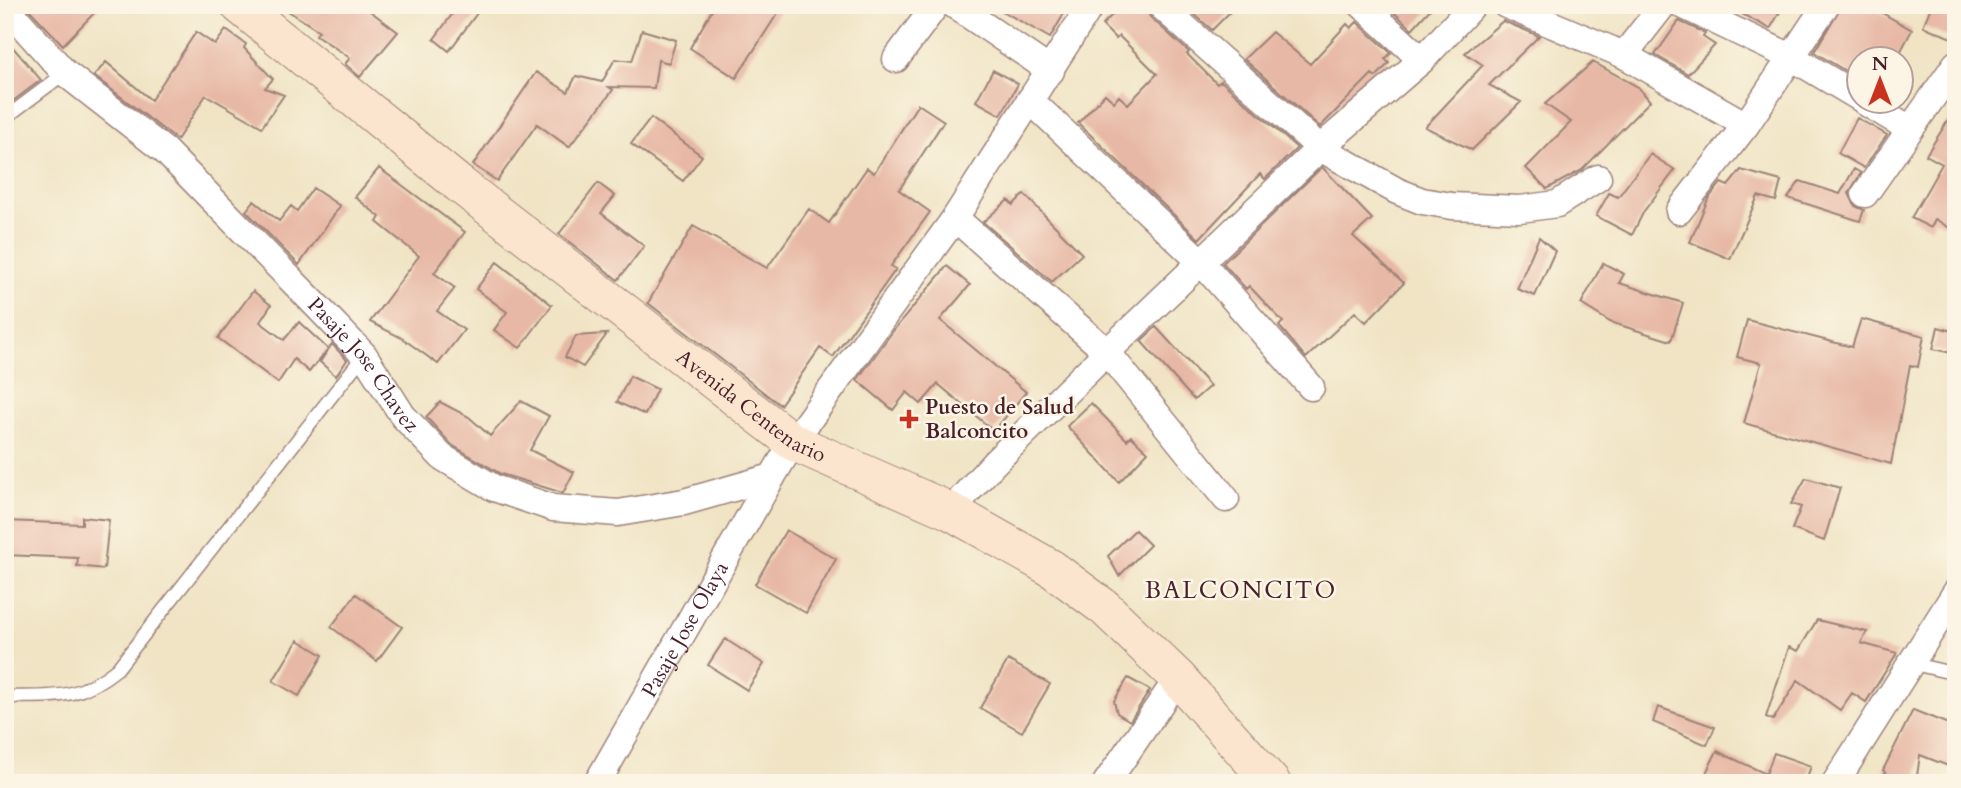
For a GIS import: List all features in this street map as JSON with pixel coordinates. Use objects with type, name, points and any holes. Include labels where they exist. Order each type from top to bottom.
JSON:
[{"type":"main road","name":"Avenida Centenario","points":[[239,5],[459,184],[793,442],[950,511],[1051,568],[1105,608],[1178,678],[1272,783]]},
{"type":"street","points":[[896,59],[936,5]]},
{"type":"street","points":[[954,5],[1051,71]]},
{"type":"street","points":[[772,477],[793,442],[955,218],[1091,5]]},
{"type":"street","points":[[1160,5],[1320,148],[1398,191],[1422,201],[1452,206],[1521,209],[1557,204],[1598,178]]},
{"type":"street","points":[[1362,5],[1422,60]]},
{"type":"street","points":[[950,511],[994,463],[1107,352],[1320,148],[1422,60],[1473,5]]},
{"type":"street","points":[[1506,5],[1624,55],[1746,125]]},
{"type":"street","points":[[1624,55],[1663,5]]},
{"type":"street","points":[[1682,5],[1793,58],[1846,90]]},
{"type":"street","points":[[1679,211],[1746,125],[1826,5]]},
{"type":"street","name":"Pasaje Jose Chavez","points":[[5,6],[65,73],[165,151],[365,355],[403,416],[442,457],[494,488],[553,508],[618,513],[684,502],[772,477]]},
{"type":"street","points":[[1865,194],[1956,64]]},
{"type":"street","points":[[1030,100],[1202,263],[1311,387]]},
{"type":"street","points":[[1888,116],[1910,129]]},
{"type":"street","points":[[955,218],[1107,352],[1226,499]]},
{"type":"street","name":"Pasaje Jose Olaya","points":[[597,783],[772,477]]},
{"type":"street","points":[[1835,783],[1956,592]]},
{"type":"street","points":[[1106,783],[1178,678]]},
{"type":"lane","points":[[5,118],[65,73]]},
{"type":"lane","points":[[5,697],[64,696],[94,688],[117,669],[365,355]]},
{"type":"lane","points":[[1910,663],[1956,674]]},
{"type":"building","points":[[25,5],[102,5],[63,45]]},
{"type":"building","points":[[279,5],[362,5],[398,32],[360,77],[345,64],[350,58],[316,35],[319,31]]},
{"type":"building","points":[[459,5],[483,5],[449,51],[434,39]]},
{"type":"building","points":[[715,5],[783,5],[736,78],[690,48]]},
{"type":"building","points":[[992,5],[1069,5],[1050,38]]},
{"type":"building","points":[[1122,5],[1145,5],[1150,17],[1189,52],[1187,54],[1217,84],[1221,81],[1297,148],[1265,179],[1260,174],[1199,239],[1078,123],[1105,94],[1114,102],[1119,96],[1128,104],[1157,74],[1119,36],[1116,39],[1102,25]]},
{"type":"building","points":[[1184,5],[1237,5],[1212,30]]},
{"type":"building","points":[[1386,5],[1434,5],[1412,29]]},
{"type":"building","points":[[1725,5],[1784,5],[1770,29]]},
{"type":"building","points":[[1842,5],[1868,5],[1912,30],[1903,46],[1846,46],[1846,71],[1814,52]]},
{"type":"building","points":[[1932,5],[1956,10],[1956,40],[1923,26]]},
{"type":"building","points":[[1503,21],[1539,36],[1489,85],[1521,102],[1472,150],[1425,127],[1483,65],[1465,53]]},
{"type":"building","points":[[1679,21],[1705,33],[1703,37],[1715,45],[1688,74],[1655,55]]},
{"type":"building","points":[[1357,22],[1391,53],[1385,59],[1389,63],[1376,77],[1372,74],[1320,127],[1244,59],[1272,32],[1310,64],[1347,24],[1351,28]]},
{"type":"building","points":[[226,30],[246,44],[244,48],[273,79],[265,88],[284,95],[262,127],[206,95],[177,140],[94,76],[106,62],[151,100],[196,32],[215,45]]},
{"type":"building","points":[[642,30],[676,40],[669,63],[658,60],[654,88],[609,87],[613,90],[569,147],[537,124],[497,181],[473,165],[536,72],[568,92],[576,76],[602,82],[615,59],[632,61]]},
{"type":"building","points":[[5,38],[41,80],[5,107]]},
{"type":"building","points":[[1593,62],[1638,87],[1650,101],[1582,170],[1547,189],[1526,168],[1571,122],[1545,104]]},
{"type":"building","points":[[993,70],[1018,84],[1001,115],[976,101]]},
{"type":"building","points":[[918,104],[944,121],[899,190],[930,212],[891,266],[896,269],[833,357],[820,348],[780,405],[648,303],[693,226],[767,268],[809,209],[829,223],[867,168],[874,173]]},
{"type":"building","points":[[1956,108],[1956,232],[1935,219],[1931,228],[1911,218],[1942,164],[1926,155]]},
{"type":"building","points":[[651,118],[702,156],[683,181],[631,144]]},
{"type":"building","points":[[1857,118],[1887,135],[1864,168],[1838,153]]},
{"type":"building","points":[[1650,154],[1675,170],[1644,211],[1632,235],[1596,216],[1609,193],[1618,197]]},
{"type":"building","points":[[1322,167],[1372,219],[1353,236],[1404,283],[1366,322],[1355,312],[1306,358],[1279,326],[1283,322],[1249,286],[1246,289],[1223,263]]},
{"type":"building","points":[[379,168],[465,232],[434,273],[455,288],[437,311],[464,330],[438,364],[402,338],[370,322],[419,256],[377,222],[380,217],[355,197]]},
{"type":"building","points":[[1854,169],[1861,173],[1849,193],[1855,206],[1864,210],[1860,221],[1788,198],[1800,181],[1840,194]]},
{"type":"building","points":[[1741,170],[1781,181],[1776,201],[1758,196],[1730,259],[1690,242],[1708,199],[1721,183],[1728,186]]},
{"type":"building","points":[[598,183],[615,196],[601,213],[644,246],[618,280],[559,234]]},
{"type":"building","points":[[313,188],[340,206],[299,265],[246,211],[254,201],[279,221],[291,206],[297,211]]},
{"type":"building","points":[[1024,194],[1082,254],[1052,282],[983,222],[1008,200],[1013,205]]},
{"type":"building","points":[[1539,237],[1555,251],[1535,296],[1517,289]]},
{"type":"building","points":[[497,262],[552,305],[520,348],[494,330],[507,312],[476,289]]},
{"type":"building","points":[[1603,263],[1624,274],[1619,283],[1683,303],[1671,341],[1610,322],[1581,304]]},
{"type":"building","points":[[947,266],[970,285],[940,320],[1026,392],[994,431],[938,384],[921,404],[907,392],[893,410],[857,380],[893,331]]},
{"type":"building","points":[[253,291],[271,305],[260,322],[284,340],[299,322],[328,349],[309,372],[294,359],[278,383],[218,338]]},
{"type":"building","points":[[1861,319],[1924,336],[1918,367],[1910,365],[1891,464],[1744,423],[1761,363],[1737,357],[1747,320],[1852,347]]},
{"type":"building","points":[[1156,327],[1210,386],[1194,400],[1141,341]]},
{"type":"building","points":[[1938,327],[1956,332],[1956,354],[1933,349]]},
{"type":"building","points":[[607,334],[583,367],[565,357],[576,336]]},
{"type":"building","points":[[332,344],[347,360],[336,376],[320,362]]},
{"type":"building","points":[[630,376],[657,389],[645,415],[617,402]]},
{"type":"building","points":[[521,401],[549,416],[530,450],[574,472],[563,493],[501,474],[452,445],[426,417],[440,402],[469,417],[490,436]]},
{"type":"building","points":[[1091,403],[1127,440],[1131,436],[1148,452],[1119,482],[1067,426]]},
{"type":"building","points":[[1806,478],[1840,488],[1824,541],[1792,529],[1801,507],[1791,504]]},
{"type":"building","points":[[82,517],[109,520],[104,569],[77,566],[78,558],[5,555],[5,521],[82,524]]},
{"type":"building","points":[[786,530],[836,559],[806,613],[755,584]]},
{"type":"building","points":[[1135,530],[1150,545],[1119,576],[1108,556]]},
{"type":"building","points":[[356,594],[402,627],[377,661],[331,627]]},
{"type":"building","points":[[1817,620],[1867,632],[1861,643],[1897,653],[1866,702],[1852,693],[1840,710],[1798,680],[1773,720],[1766,717],[1789,647],[1798,651]]},
{"type":"building","points":[[725,639],[764,664],[747,690],[708,665]]},
{"type":"building","points":[[298,640],[323,655],[299,696],[273,681]]},
{"type":"building","points":[[1008,660],[1050,684],[1022,732],[980,708]]},
{"type":"building","points":[[1128,678],[1150,690],[1130,721],[1117,713],[1114,701]]},
{"type":"building","points":[[1658,707],[1715,727],[1707,745],[1653,722]]},
{"type":"building","points":[[1913,710],[1956,727],[1956,769],[1920,755],[1916,783],[1894,783],[1883,770]]},
{"type":"building","points":[[1717,751],[1766,774],[1774,753],[1811,766],[1805,783],[1721,783],[1705,775]]},
{"type":"place","name":"Puesto de Salud Balconcito","points":[[909,419]]},
{"type":"district","name":"BALCONCITO","points":[[1241,590]]}]
